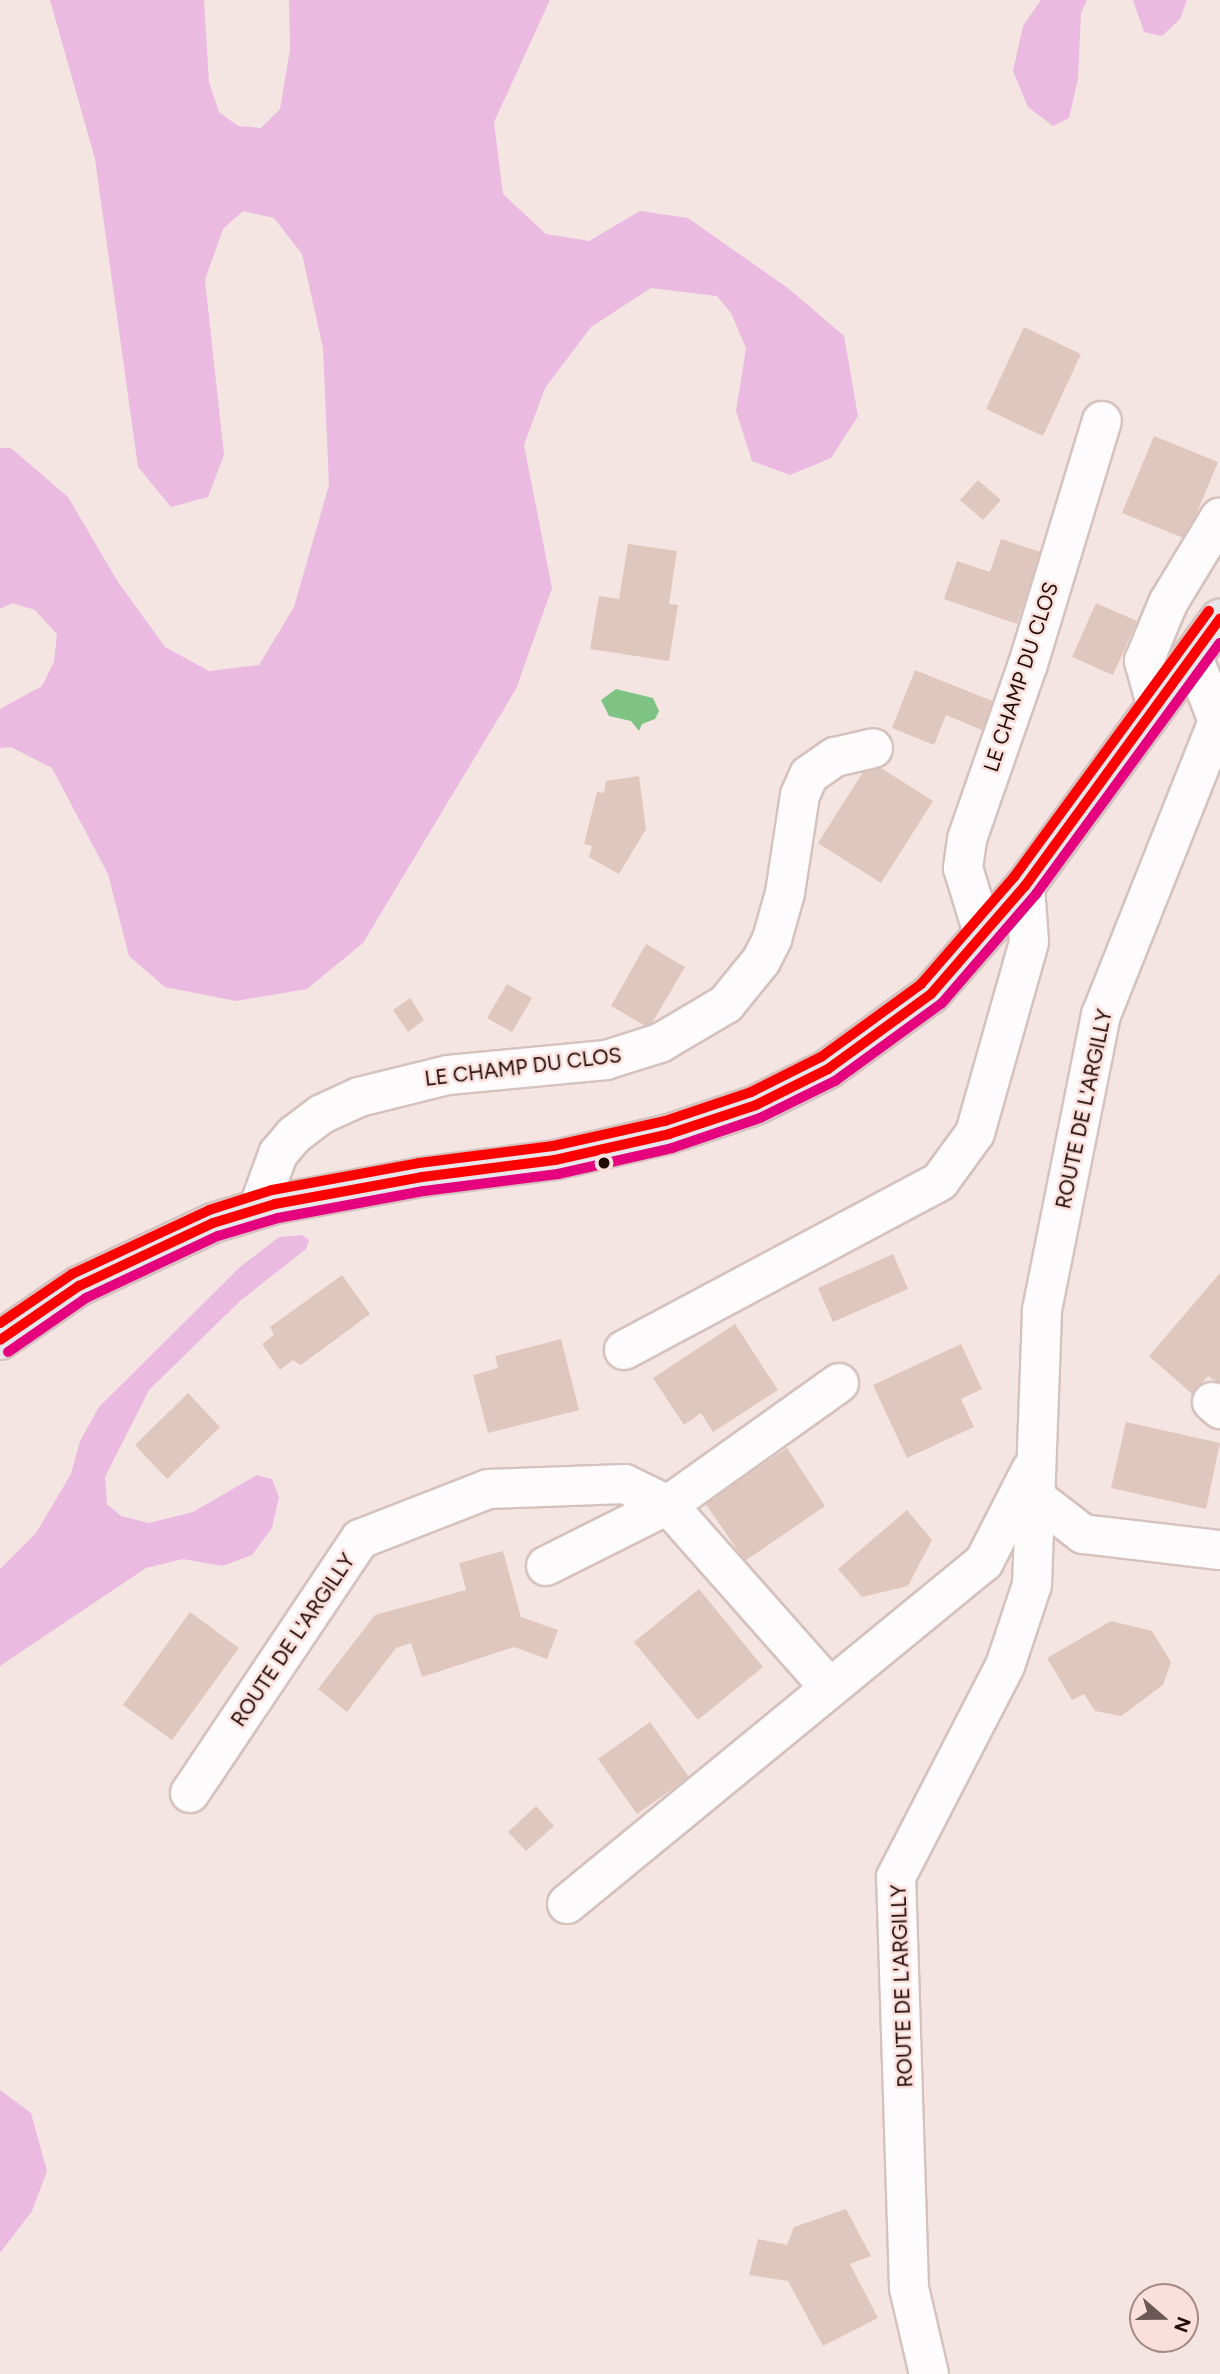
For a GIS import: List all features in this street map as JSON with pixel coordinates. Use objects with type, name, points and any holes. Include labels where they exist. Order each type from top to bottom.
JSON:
[{"type":"main road","points":[[0,1340],[79,1286],[133,1258],[213,1223],[258,1209],[422,1177],[555,1160],[669,1134],[755,1105],[828,1069],[876,1038],[930,994],[1025,886],[1220,619]]},
{"type":"street","name":"LE CHAMP DU CLOS","points":[[983,933],[962,868],[967,839],[1028,664],[1102,422]]},
{"type":"street","points":[[1156,705],[1144,661],[1168,603],[1220,517]]},
{"type":"street","name":"ROUTE DE L'ARGILLY","points":[[929,2374],[909,2288],[896,1877],[1005,1666],[1032,1585],[1042,1310],[1101,1015],[1218,721],[1193,657]]},
{"type":"street","name":"LE CHAMP DU CLOS","points":[[258,1209],[278,1154],[294,1135],[322,1114],[359,1097],[448,1075],[606,1060],[660,1043],[726,1004],[754,971],[772,939],[785,893],[800,795],[809,775],[835,757],[873,748]]},
{"type":"street","points":[[624,1350],[940,1181],[975,1133],[1029,942],[1025,886]]},
{"type":"street","points":[[545,1566],[668,1505],[839,1383]]},
{"type":"street","name":"ROUTE DE L'ARGILLY","points":[[567,1904],[984,1562],[1037,1458]]},
{"type":"street","name":"ROUTE DE L'ARGILLY","points":[[190,1793],[360,1539],[488,1489],[625,1484],[668,1505],[830,1688]]},
{"type":"street","points":[[1035,1497],[1083,1534],[1220,1549]]},
{"type":"shaded area","points":[[50,0],[204,0],[209,82],[219,112],[238,126],[261,128],[280,109],[290,49],[289,0],[550,0],[494,122],[503,194],[546,234],[589,241],[640,211],[688,218],[789,289],[844,336],[858,416],[831,458],[790,475],[752,461],[736,411],[746,348],[731,313],[717,296],[651,288],[591,327],[545,388],[524,445],[552,588],[516,689],[363,943],[307,989],[236,1001],[165,987],[129,956],[108,874],[52,768],[11,747],[0,748],[0,709],[42,686],[54,662],[57,634],[35,610],[12,603],[0,609],[0,448],[11,448],[68,497],[118,582],[165,647],[209,671],[259,665],[294,607],[329,485],[323,348],[302,254],[274,218],[243,211],[223,229],[205,280],[224,455],[208,497],[171,507],[138,467],[95,159]]},
{"type":"shaded area","points":[[1041,0],[1087,0],[1081,13],[1078,79],[1069,118],[1053,126],[1028,107],[1013,71],[1023,26]]},
{"type":"shaded area","points":[[1133,0],[1187,0],[1180,19],[1162,36],[1144,32]]},
{"type":"shaded area","points":[[616,689],[653,698],[659,711],[655,719],[642,724],[639,731],[631,721],[609,716],[601,700]]},
{"type":"shaded area","points":[[302,1235],[309,1240],[306,1249],[240,1301],[149,1390],[105,1477],[107,1504],[121,1516],[149,1523],[193,1512],[257,1475],[272,1479],[279,1497],[272,1528],[252,1555],[222,1566],[183,1559],[146,1568],[0,1666],[0,1569],[36,1533],[71,1474],[80,1441],[99,1407],[240,1267],[279,1237]]},
{"type":"shaded area","points":[[0,2090],[31,2113],[47,2171],[32,2211],[0,2253]]},
{"type":"building","points":[[1024,327],[1081,354],[1043,436],[986,409]]},
{"type":"building","points":[[1154,436],[1218,462],[1186,539],[1122,513]]},
{"type":"building","points":[[978,480],[1001,500],[983,520],[960,500]]},
{"type":"building","points":[[1001,539],[1041,552],[1017,624],[944,599],[957,561],[990,572]]},
{"type":"building","points":[[628,544],[677,551],[669,604],[678,605],[669,661],[590,649],[599,596],[619,599]]},
{"type":"building","points":[[1096,603],[1137,621],[1113,675],[1072,657]]},
{"type":"building","points":[[915,670],[995,702],[984,731],[946,715],[934,745],[892,728]]},
{"type":"building","points":[[870,761],[933,801],[881,883],[818,843]]},
{"type":"building","points":[[639,776],[646,829],[619,874],[589,857],[592,846],[584,844],[597,792],[604,793],[606,781]]},
{"type":"building","points":[[646,944],[685,967],[649,1028],[611,1006]]},
{"type":"building","points":[[507,984],[532,998],[512,1032],[487,1018]]},
{"type":"building","points":[[410,998],[424,1020],[408,1032],[393,1010]]},
{"type":"building","points":[[893,1254],[908,1289],[833,1322],[818,1288]]},
{"type":"building","points":[[1220,1273],[1220,1384],[1208,1376],[1192,1394],[1149,1356]]},
{"type":"building","points":[[342,1275],[370,1314],[301,1365],[293,1360],[280,1370],[262,1344],[274,1335],[270,1327]]},
{"type":"building","points":[[735,1324],[778,1390],[713,1432],[701,1413],[684,1425],[653,1378]]},
{"type":"building","points":[[561,1339],[579,1410],[488,1433],[473,1375],[498,1368],[495,1356]]},
{"type":"building","points":[[961,1344],[982,1389],[961,1399],[974,1427],[907,1458],[873,1385]]},
{"type":"building","points":[[188,1393],[220,1427],[167,1479],[135,1445]]},
{"type":"building","points":[[1126,1422],[1220,1443],[1206,1509],[1111,1488]]},
{"type":"building","points":[[787,1448],[825,1506],[745,1561],[705,1503]]},
{"type":"building","points":[[907,1510],[932,1540],[908,1586],[862,1597],[838,1569]]},
{"type":"building","points":[[503,1551],[521,1617],[558,1630],[547,1659],[514,1647],[422,1677],[411,1643],[396,1648],[347,1712],[318,1689],[375,1615],[466,1590],[459,1563]]},
{"type":"building","points":[[699,1589],[763,1667],[698,1720],[634,1642]]},
{"type":"building","points":[[190,1612],[239,1648],[172,1740],[123,1705]]},
{"type":"building","points":[[1111,1621],[1152,1631],[1171,1662],[1163,1685],[1121,1716],[1095,1711],[1084,1694],[1072,1700],[1047,1658]]},
{"type":"building","points":[[650,1722],[689,1777],[637,1814],[598,1759]]},
{"type":"building","points":[[536,1806],[554,1826],[526,1851],[508,1832]]},
{"type":"building","points":[[846,2209],[871,2256],[850,2264],[878,2318],[823,2346],[788,2281],[749,2275],[758,2239],[787,2245],[794,2227]]},
{"type":"transit line","points":[[0,1323],[72,1274],[209,1210],[272,1190],[419,1163],[553,1146],[665,1121],[751,1092],[821,1057],[921,984],[1014,877],[1209,611]]},
{"type":"transit line","points":[[0,1340],[79,1286],[213,1223],[275,1204],[422,1177],[555,1160],[669,1134],[756,1105],[828,1069],[931,994],[1025,886],[1220,619]]},
{"type":"transit line","points":[[8,1352],[86,1298],[218,1236],[278,1218],[424,1191],[558,1174],[672,1148],[760,1118],[835,1081],[942,1003],[1036,894],[1220,643]]}]
